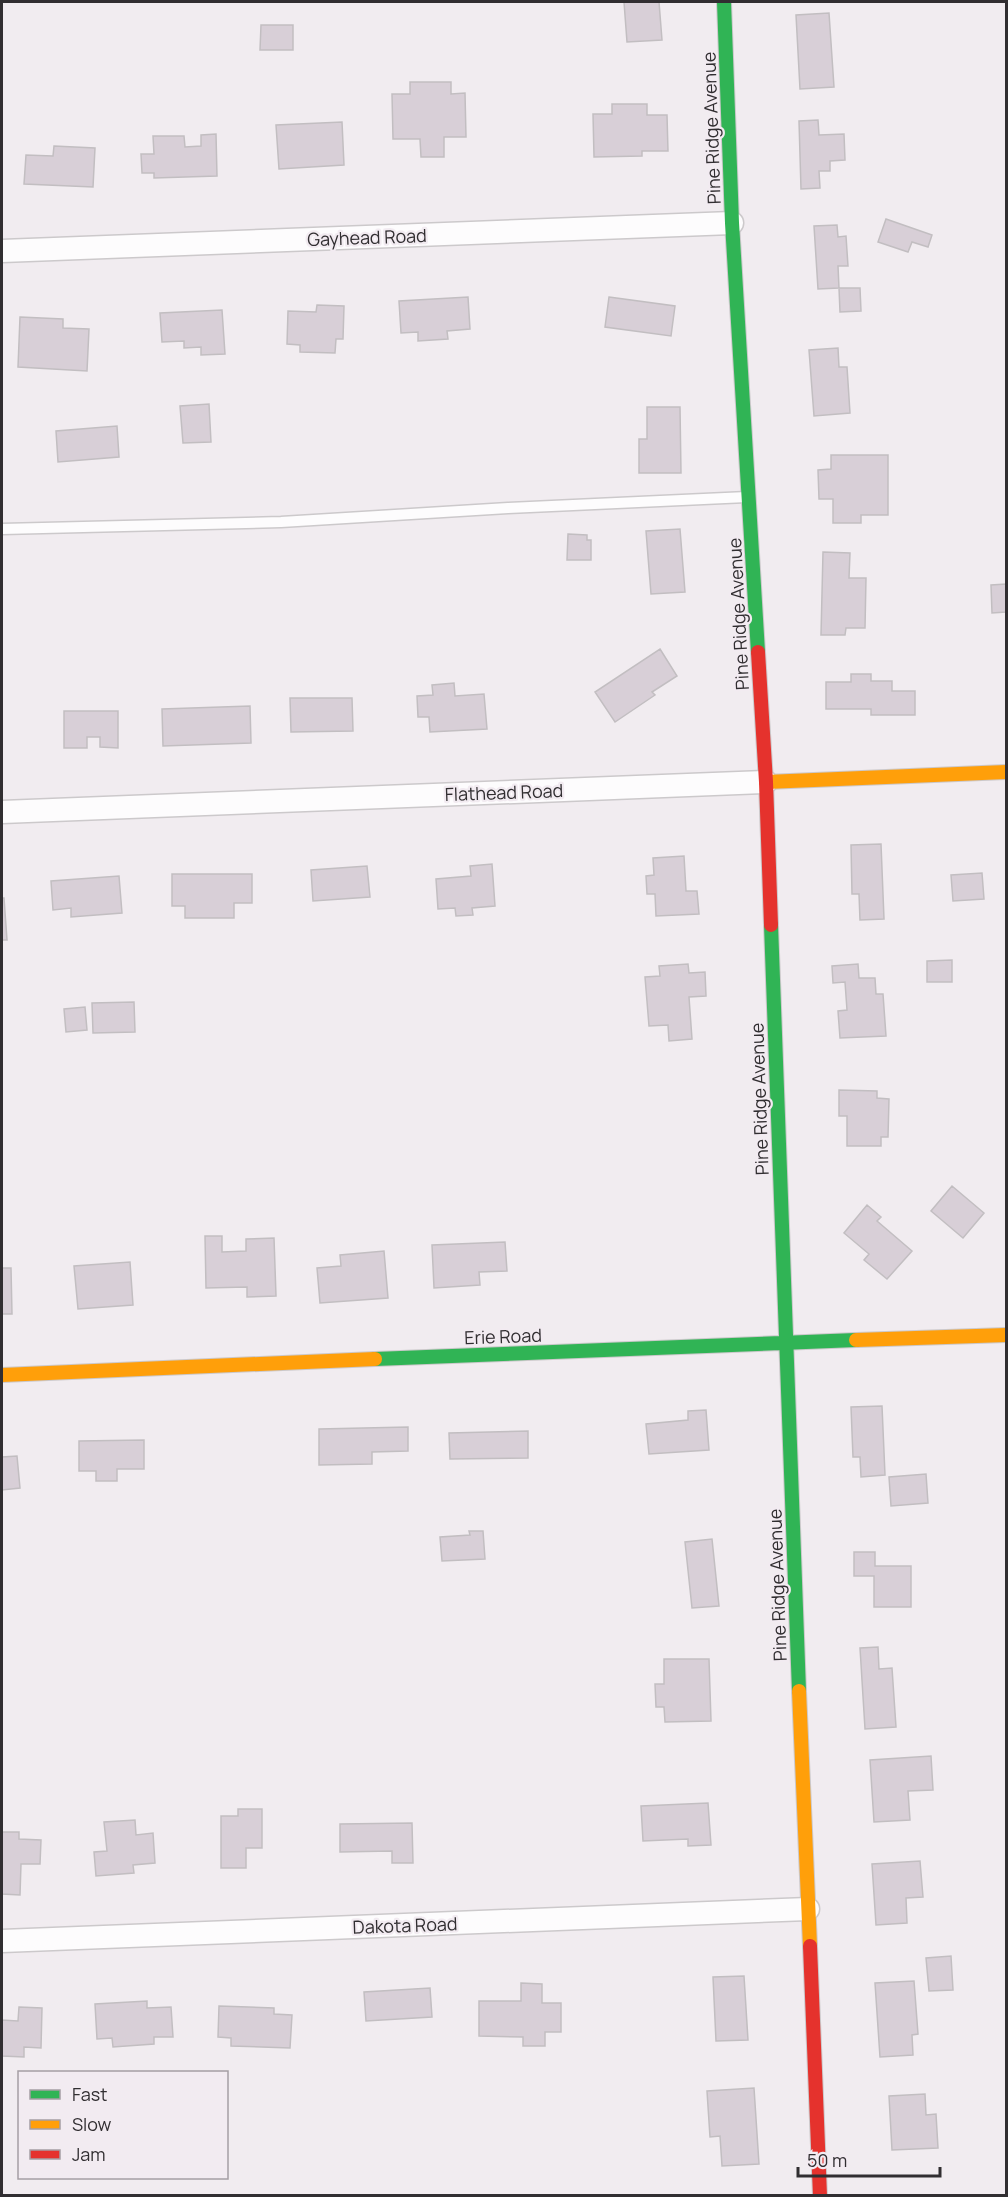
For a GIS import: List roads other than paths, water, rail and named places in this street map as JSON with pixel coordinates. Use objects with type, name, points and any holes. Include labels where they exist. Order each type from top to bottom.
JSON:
[{"type":"street","name":"Pine Ridge Avenue","points":[[724,2],[732,223],[766,782],[785,1342],[820,2196]]},
{"type":"street","name":"Gayhead Road","points":[[2,251],[732,223]]},
{"type":"street","name":"Flathead Road","points":[[2,812],[1006,772]]},
{"type":"street","name":"Erie Road","points":[[2,1375],[785,1342],[1006,1335]]},
{"type":"street","name":"Dakota Road","points":[[2,1941],[808,1910]]},
{"type":"lane","points":[[2,529],[281,522],[749,497]]}]
